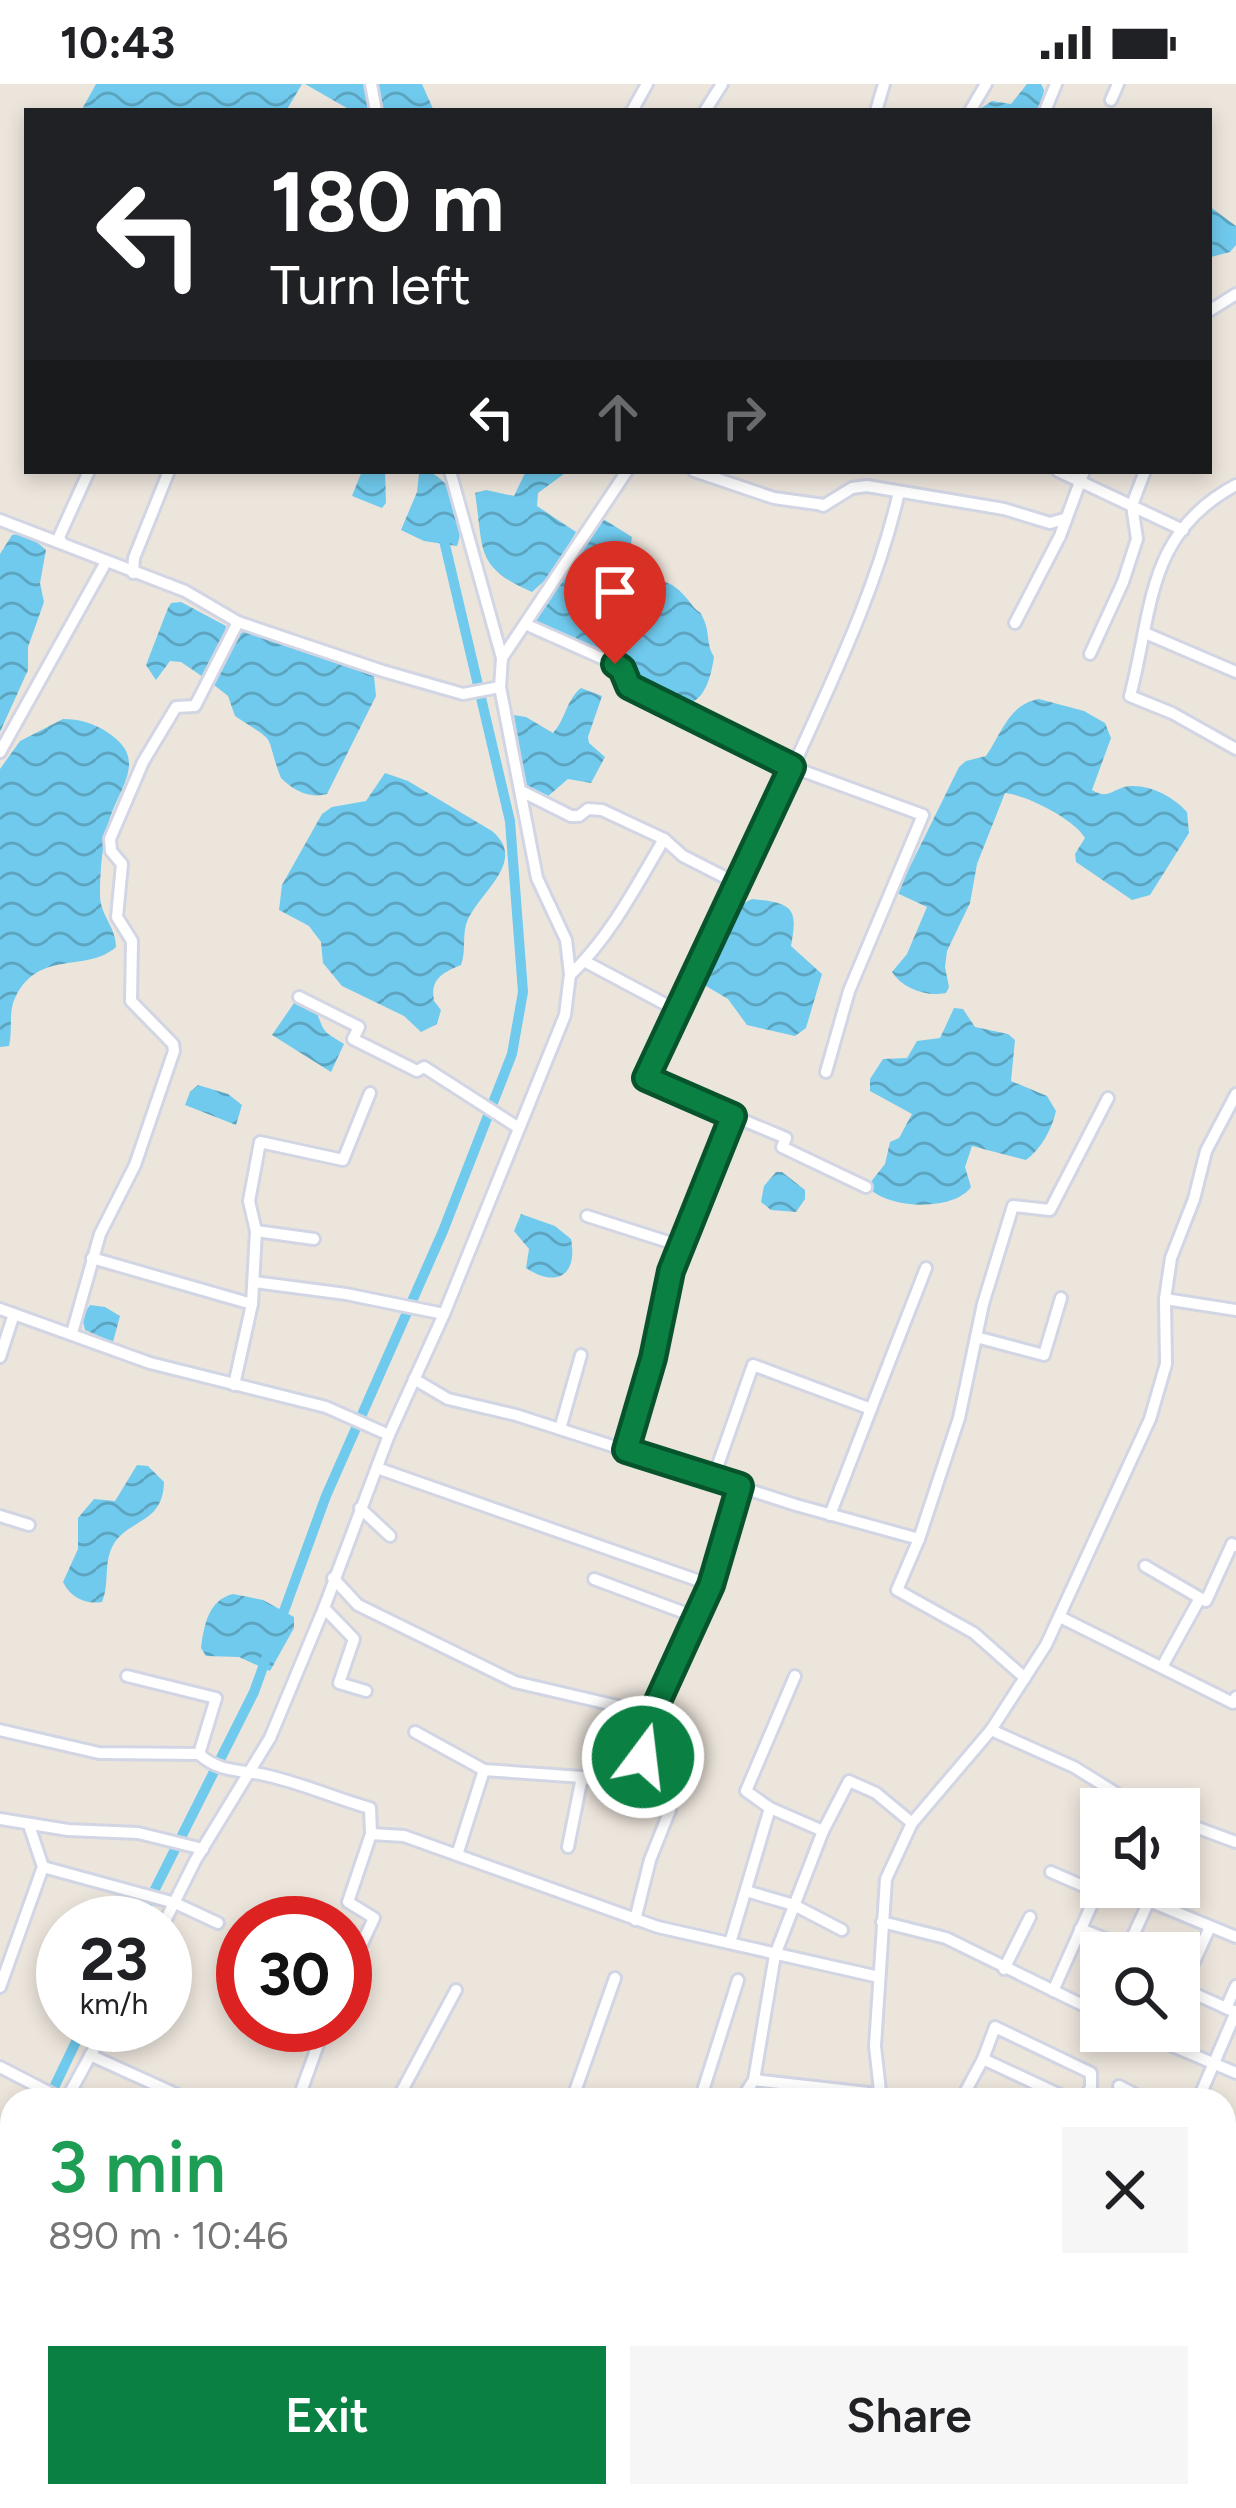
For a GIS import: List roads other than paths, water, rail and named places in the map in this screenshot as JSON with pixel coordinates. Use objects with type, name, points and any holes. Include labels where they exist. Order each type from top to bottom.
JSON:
[{"type":"street","points":[[1111,100],[1118,84]]},
{"type":"street","points":[[62,543],[59,537],[88,474]]},
{"type":"street","points":[[134,573],[134,558],[168,474]]},
{"type":"street","points":[[452,474],[502,658]]},
{"type":"street","points":[[174,1896],[270,1738],[376,1468],[383,1433],[415,1379],[515,1125],[565,1015],[571,974],[566,940],[537,878],[523,792],[496,687],[502,658],[625,474]]},
{"type":"street","points":[[1090,654],[1137,538],[1132,505],[1144,474]]},
{"type":"street","points":[[1015,622],[1051,556],[1082,476],[1183,530]]},
{"type":"street","points":[[730,477],[774,499],[824,505],[852,481],[1004,509],[1050,523],[1064,519]]},
{"type":"street","points":[[1236,484],[1210,500],[1160,562],[1130,695],[1172,712],[1236,749]]},
{"type":"street","points":[[866,1187],[782,1147],[787,1138],[646,1078],[740,886],[872,585],[899,492]]},
{"type":"street","points":[[0,520],[185,591],[238,622],[464,694],[496,687]]},
{"type":"street","points":[[0,752],[106,562]]},
{"type":"street","points":[[72,1333],[92,1258],[135,1165],[173,1051],[173,1044],[131,1001],[131,941],[118,917],[122,864],[111,851],[110,839],[160,730],[176,706],[195,706],[238,622]]},
{"type":"street","points":[[525,624],[604,658],[622,669],[629,686],[792,767],[923,815],[855,974],[826,1072]]},
{"type":"street","points":[[1145,633],[1236,672]]},
{"type":"street","points":[[523,792],[571,816],[587,809],[602,810],[664,839],[683,856],[740,886]]},
{"type":"street","points":[[571,974],[634,890],[664,839]]},
{"type":"street","points":[[584,961],[678,1011]]},
{"type":"street","points":[[298,997],[359,1027],[353,1039],[417,1071],[424,1066],[515,1125]]},
{"type":"street","points":[[234,1385],[252,1304],[256,1231],[249,1201],[260,1142],[343,1160],[370,1093]]},
{"type":"street","points":[[878,2088],[875,2046],[886,1879],[912,1823],[991,1730],[1060,1617],[1160,1390],[1166,1364],[1165,1299],[1171,1258],[1206,1151],[1236,1094]]},
{"type":"street","points":[[1025,1678],[974,1633],[897,1591],[959,1418],[1013,1206],[1050,1210],[1108,1098]]},
{"type":"street","points":[[626,1450],[681,1246],[733,1116]]},
{"type":"street","points":[[587,1216],[681,1246]]},
{"type":"street","points":[[256,1231],[314,1239]]},
{"type":"street","points":[[92,1258],[252,1304]]},
{"type":"street","points":[[830,1515],[926,1268]]},
{"type":"street","points":[[254,1282],[438,1313]]},
{"type":"street","points":[[976,1337],[1044,1355],[1061,1298]]},
{"type":"street","points":[[1165,1299],[1236,1310]]},
{"type":"street","points":[[0,1309],[150,1363],[337,1413],[383,1433]]},
{"type":"street","points":[[0,1357],[14,1314]]},
{"type":"street","points":[[560,1429],[581,1355]]},
{"type":"street","points":[[712,1479],[753,1365],[871,1409]]},
{"type":"street","points":[[415,1379],[448,1400],[560,1429],[919,1539]]},
{"type":"street","points":[[376,1468],[711,1585]]},
{"type":"street","points":[[635,1793],[652,1714],[711,1585],[740,1486]]},
{"type":"street","points":[[360,1508],[390,1536]]},
{"type":"street","points":[[0,1516],[29,1526]]},
{"type":"street","points":[[1145,1567],[1206,1600],[1232,1544],[1236,1546]]},
{"type":"street","points":[[333,1578],[358,1606],[514,1682],[652,1714]]},
{"type":"street","points":[[594,1579],[696,1617]]},
{"type":"street","points":[[1163,1665],[1200,1598]]},
{"type":"street","points":[[324,1608],[353,1639],[339,1683],[366,1691]]},
{"type":"street","points":[[1060,1617],[1233,1703],[1236,1697]]},
{"type":"street","points":[[127,1676],[216,1698],[202,1757]]},
{"type":"street","points":[[795,1676],[746,1791],[770,1808],[824,1832]]},
{"type":"street","points":[[0,1730],[116,1755],[147,1751],[202,1757],[230,1771],[370,1808],[370,1834],[350,1896]]},
{"type":"street","points":[[991,1730],[1074,1767],[1107,1788]]},
{"type":"street","points":[[415,1732],[484,1770],[582,1777],[635,1793],[670,1810],[634,1920]]},
{"type":"street","points":[[457,1856],[484,1770]]},
{"type":"street","points":[[568,1847],[582,1777]]},
{"type":"street","points":[[749,2088],[775,1955],[849,1780],[876,1793],[912,1823]]},
{"type":"street","points":[[730,1942],[770,1808]]},
{"type":"street","points":[[0,1819],[156,1838],[203,1849]]},
{"type":"street","points":[[0,1987],[43,1867],[29,1825]]},
{"type":"street","points":[[1200,1829],[1236,1842]]},
{"type":"street","points":[[370,1834],[404,1836],[634,1920],[879,1978]]},
{"type":"street","points":[[43,1867],[144,1896]]},
{"type":"street","points":[[1051,1872],[1080,1882]]},
{"type":"street","points":[[746,1891],[794,1905],[842,1930]]},
{"type":"street","points":[[1053,1991],[1090,1908]]},
{"type":"street","points":[[1167,1908],[1236,1937]]},
{"type":"street","points":[[1004,1969],[1030,1917]]},
{"type":"street","points":[[883,1922],[946,1938],[1080,2004]]},
{"type":"street","points":[[1204,2088],[1236,2012],[1182,1988],[1210,1927]]},
{"type":"street","points":[[1080,1929],[1087,1932]]},
{"type":"street","points":[[576,2088],[615,1978]]},
{"type":"street","points":[[704,2088],[738,1979]]},
{"type":"street","points":[[1226,2008],[1236,1986]]},
{"type":"street","points":[[403,2088],[456,1990]]},
{"type":"street","points":[[967,2088],[995,2027],[1090,2073],[1090,2088]]},
{"type":"street","points":[[72,2088],[92,2052]]},
{"type":"street","points":[[304,2088],[316,2052]]},
{"type":"street","points":[[1187,2052],[1236,2073]]},
{"type":"street","points":[[90,2055],[163,2088]]},
{"type":"street","points":[[982,2060],[1044,2088]]},
{"type":"street","points":[[0,2067],[41,2088]]},
{"type":"street","points":[[754,2080],[813,2088]]},
{"type":"street","points":[[1119,2086],[1123,2088]]},
{"type":"water","points":[[96,84],[302,84],[288,108],[83,108]]},
{"type":"water","points":[[305,84],[364,84],[368,108],[347,108]]},
{"type":"water","points":[[376,84],[422,84],[433,108],[380,108]]},
{"type":"water","points":[[1027,84],[1041,84],[1041,108],[982,108],[992,101],[1011,104]]},
{"type":"water","points":[[1212,208],[1236,226],[1236,245],[1230,252],[1212,257]]},
{"type":"water","points":[[361,474],[385,474],[382,508],[352,496]]},
{"type":"water","points":[[419,474],[435,475],[450,491],[459,512],[457,546],[424,541],[401,530],[417,492]]},
{"type":"water","points":[[525,474],[564,474],[538,493],[537,506],[576,532],[555,571],[532,592],[500,574],[482,543],[475,493],[486,490],[514,496]]},
{"type":"water","points":[[605,520],[632,537],[626,572],[669,583],[702,616],[714,657],[705,689],[689,703],[667,700],[610,654],[534,621]]},
{"type":"water","points":[[26,533],[46,550],[40,583],[44,602],[28,647],[28,670],[0,732],[0,554],[12,535]]},
{"type":"water","points":[[181,602],[226,626],[224,638],[203,677],[181,662],[170,661],[156,680],[146,665],[168,608]]},
{"type":"water","points":[[245,631],[374,676],[376,696],[327,794],[302,792],[281,778],[269,741],[235,716],[228,696],[214,685],[237,636]]},
{"type":"water","points":[[581,688],[602,696],[588,737],[605,757],[591,783],[568,779],[547,797],[533,792],[526,784],[514,715],[553,733]]},
{"type":"water","points":[[1039,699],[1084,711],[1105,723],[1111,738],[1092,790],[1108,794],[1139,786],[1162,793],[1187,812],[1189,833],[1150,895],[1132,900],[1076,862],[1075,854],[1085,838],[1071,823],[1037,803],[1005,793],[977,864],[970,903],[947,951],[949,987],[939,994],[916,990],[892,972],[907,954],[927,907],[897,893],[959,767],[986,756],[1013,713]]},
{"type":"water","points":[[63,719],[86,722],[107,732],[127,752],[128,773],[107,830],[101,867],[101,902],[116,947],[91,959],[49,967],[25,983],[13,1004],[9,1046],[0,1047],[0,769],[20,741]]},
{"type":"water","points":[[385,773],[408,781],[492,831],[505,853],[499,875],[468,919],[461,965],[436,982],[434,1001],[441,1010],[437,1024],[421,1032],[404,1016],[342,986],[323,963],[321,942],[309,926],[279,910],[282,885],[322,814],[332,807],[366,801]]},
{"type":"water","points":[[752,899],[790,910],[794,924],[791,946],[822,974],[806,1028],[795,1036],[747,1025],[728,999],[706,986],[718,936],[734,913]]},
{"type":"water","points":[[294,1003],[315,1010],[327,1033],[344,1044],[331,1072],[272,1035]]},
{"type":"water","points":[[954,1008],[963,1009],[975,1027],[1015,1040],[1011,1081],[1047,1096],[1056,1111],[1054,1118],[1041,1144],[1026,1160],[972,1146],[965,1167],[971,1187],[963,1195],[937,1204],[893,1201],[871,1190],[870,1183],[885,1164],[890,1142],[899,1138],[912,1114],[870,1091],[870,1079],[883,1059],[907,1058],[917,1041],[940,1038]]},
{"type":"water","points":[[198,1085],[228,1094],[242,1105],[236,1125],[185,1105]]},
{"type":"water","points":[[776,1172],[805,1190],[796,1212],[771,1210],[761,1202],[764,1186]]},
{"type":"water","points":[[521,1214],[555,1226],[571,1239],[571,1262],[562,1275],[547,1277],[526,1268],[529,1249],[514,1231]]},
{"type":"water","points":[[90,1305],[120,1316],[113,1342],[85,1330],[82,1317]]},
{"type":"water","points":[[137,1465],[148,1466],[164,1482],[163,1494],[154,1511],[125,1531],[113,1546],[102,1602],[84,1601],[63,1582],[78,1549],[78,1518],[94,1499],[115,1501]]},
{"type":"water","points":[[233,1594],[263,1600],[294,1617],[294,1628],[270,1671],[239,1657],[206,1656],[201,1648],[213,1608]]},
{"type":"waterway","points":[[280,1622],[326,1496],[443,1231],[512,1054],[523,992],[510,821],[442,532]]},
{"type":"waterway","points":[[152,1896],[254,1692],[267,1656]]},
{"type":"waterway","points":[[54,2088],[71,2052]]}]
